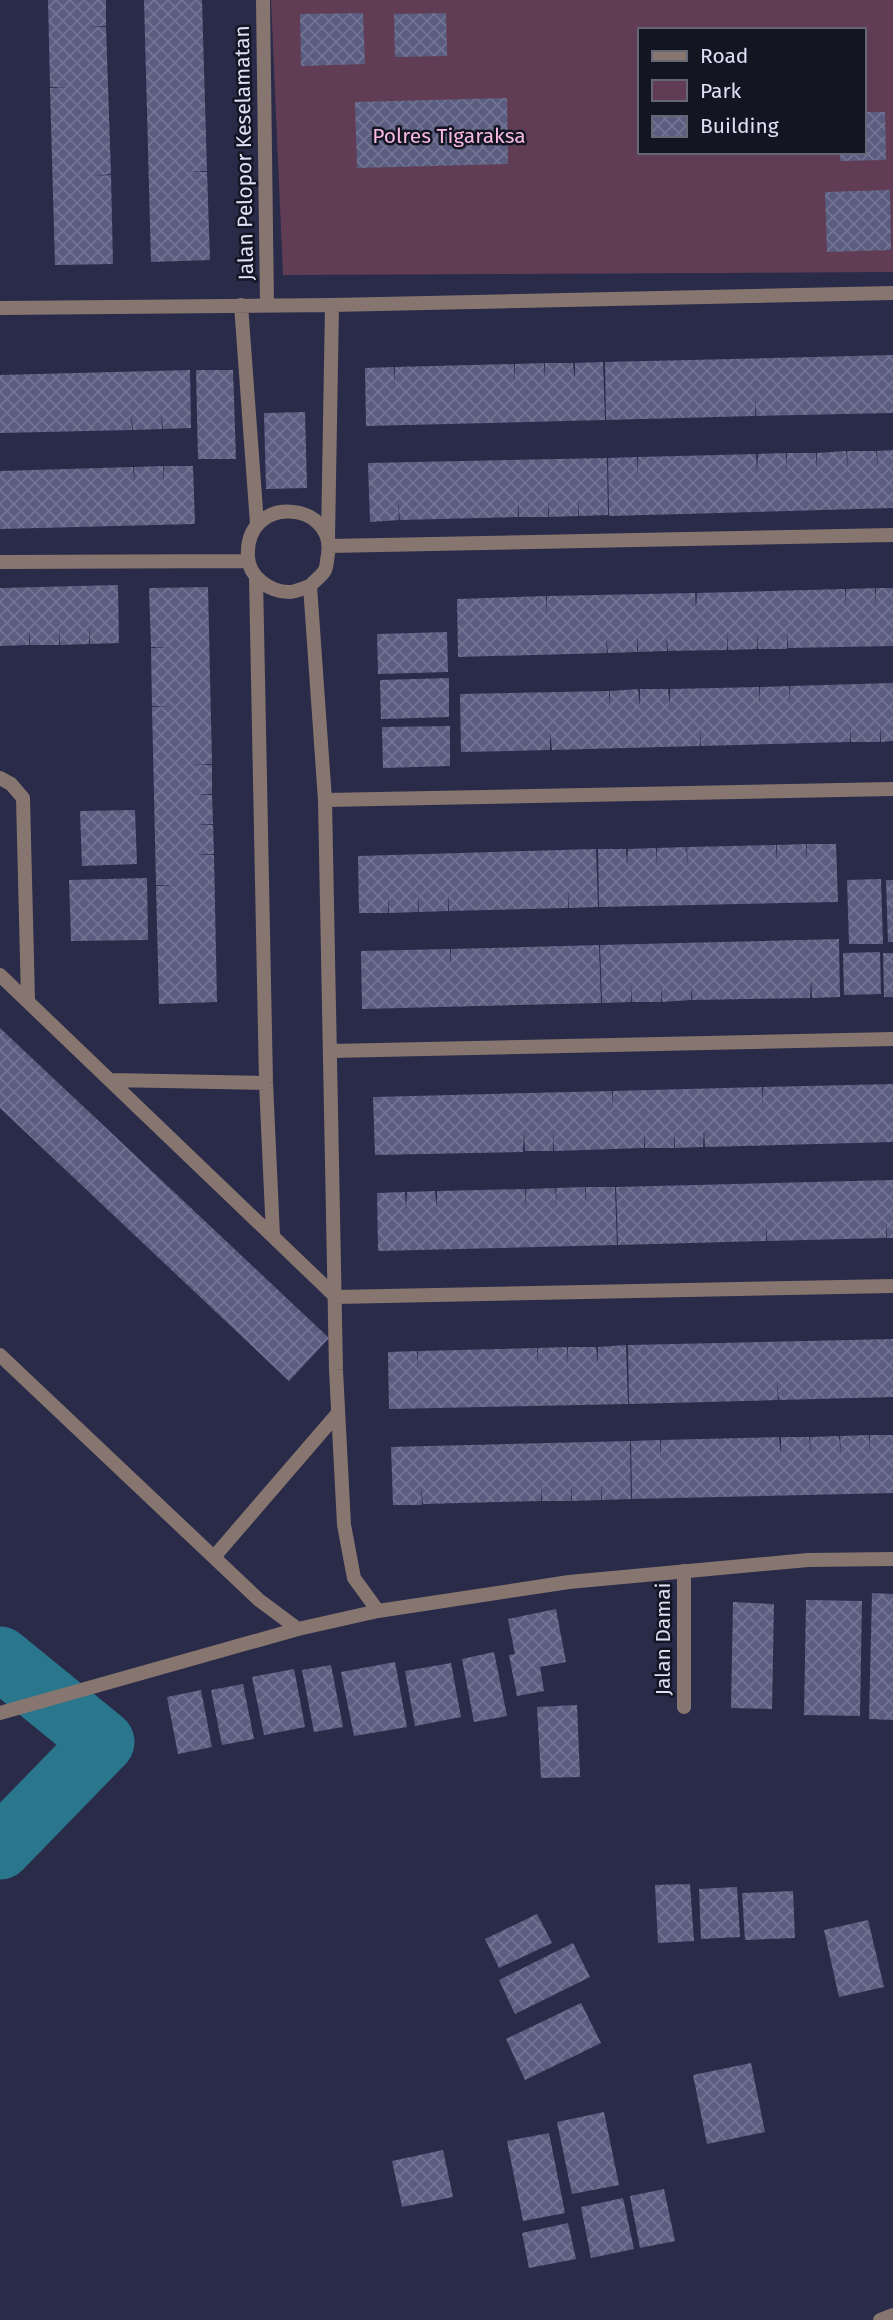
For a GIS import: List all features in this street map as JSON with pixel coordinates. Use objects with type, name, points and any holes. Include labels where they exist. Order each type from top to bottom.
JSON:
[{"type":"street","name":"Jalan Pelopor Keselamatan","points":[[262,0],[267,305]]},
{"type":"street","points":[[0,308],[332,305],[893,293]]},
{"type":"street","points":[[242,305],[257,524]]},
{"type":"street","points":[[256,578],[272,589],[292,592],[310,586],[326,569],[332,305]]},
{"type":"street","points":[[273,1236],[266,1083],[256,578],[248,561],[248,541],[257,524],[275,512],[297,511],[317,522],[328,543]]},
{"type":"street","points":[[328,543],[893,535]]},
{"type":"street","points":[[0,562],[248,561]]},
{"type":"street","points":[[310,586],[325,800],[338,1413],[344,1525],[354,1578],[378,1611]]},
{"type":"street","points":[[0,778],[11,784],[23,797],[28,1000]]},
{"type":"street","points":[[325,800],[893,789]]},
{"type":"street","points":[[0,975],[336,1297],[893,1286]]},
{"type":"street","points":[[330,1051],[893,1039]]},
{"type":"street","points":[[111,1080],[266,1083]]},
{"type":"street","points":[[0,1356],[259,1600],[298,1629]]},
{"type":"street","points":[[214,1557],[338,1413]]},
{"type":"street","points":[[0,1713],[298,1629],[378,1611],[569,1582],[808,1560],[893,1559]]},
{"type":"street","name":"Jalan Damai","points":[[684,1571],[684,1707]]},
{"type":"street","points":[[880,2320],[893,2315]]},
{"type":"green space","name":"Polres Tigaraksa","points":[[271,0],[893,0],[893,272],[283,275]]},
{"type":"building","points":[[48,0],[106,0],[106,26],[89,27],[106,27],[111,174],[93,176],[111,175],[113,264],[55,265],[50,88],[67,87],[50,87]]},
{"type":"building","points":[[144,0],[202,0],[207,171],[189,172],[207,172],[210,260],[151,262]]},
{"type":"building","points":[[363,13],[365,64],[301,66],[300,14]]},
{"type":"building","points":[[446,13],[447,56],[395,57],[394,14]]},
{"type":"building","points":[[507,98],[508,164],[357,168],[355,102]]},
{"type":"building","points":[[865,112],[885,112],[886,160],[840,161],[840,154],[865,154]]},
{"type":"building","points":[[890,190],[891,250],[827,252],[825,192]]},
{"type":"building","points":[[893,355],[893,413],[756,416],[755,399],[755,416],[606,420],[605,362]]},
{"type":"building","points":[[603,362],[605,420],[366,426],[365,368],[394,367],[394,385],[395,367],[514,364],[515,382],[515,364],[544,363],[545,381],[545,363],[573,363],[575,380],[575,363]]},
{"type":"building","points":[[190,370],[191,428],[163,429],[161,411],[162,429],[133,430],[131,412],[132,430],[0,433],[0,375]]},
{"type":"building","points":[[196,370],[233,370],[236,459],[198,459]]},
{"type":"building","points":[[305,412],[307,488],[266,489],[264,413]]},
{"type":"building","points":[[893,450],[893,508],[609,516],[608,458],[637,457],[638,476],[638,457],[756,454],[757,471],[758,454],[786,453],[787,471],[787,453],[816,453],[817,470],[817,453],[846,451],[848,469],[847,451],[876,451],[878,468],[877,451]]},
{"type":"building","points":[[607,458],[608,515],[579,516],[578,499],[578,516],[549,517],[548,499],[548,517],[519,517],[519,500],[518,517],[400,520],[398,503],[399,520],[370,522],[368,463]]},
{"type":"building","points":[[163,466],[164,484],[164,466],[193,466],[195,524],[0,529],[0,471],[133,467],[135,485],[134,467]]},
{"type":"building","points":[[118,585],[119,643],[90,644],[89,626],[89,644],[60,645],[59,627],[59,645],[30,645],[29,628],[29,645],[0,646],[0,588]]},
{"type":"building","points":[[208,587],[212,764],[194,765],[212,765],[212,794],[195,795],[212,795],[213,824],[196,825],[213,825],[214,854],[196,855],[214,855],[217,1002],[159,1004],[156,886],[174,886],[156,885],[152,707],[169,707],[152,706],[151,648],[168,647],[151,647],[149,588]]},
{"type":"building","points":[[875,588],[875,606],[876,588],[893,588],[893,646],[788,648],[787,630],[787,649],[758,649],[758,632],[757,649],[728,650],[728,632],[727,650],[668,651],[666,634],[667,651],[638,652],[637,634],[637,652],[608,653],[606,635],[607,653],[458,657],[457,599],[546,596],[546,614],[547,596],[695,593],[696,610],[697,593],[845,589],[846,606],[846,589]]},
{"type":"building","points":[[447,632],[448,672],[378,674],[377,634]]},
{"type":"building","points":[[449,678],[449,717],[381,719],[380,680]]},
{"type":"building","points":[[893,683],[893,741],[881,742],[880,724],[880,742],[851,742],[850,725],[850,742],[701,746],[700,729],[700,746],[552,750],[550,732],[550,750],[461,752],[460,694],[609,691],[609,708],[610,691],[638,689],[640,707],[640,689],[668,689],[670,706],[670,689],[759,687],[760,704],[760,687],[789,686],[790,704],[790,686]]},
{"type":"building","points":[[450,726],[450,766],[383,768],[382,727]]},
{"type":"building","points":[[135,810],[137,864],[82,866],[80,811]]},
{"type":"building","points":[[806,844],[806,862],[807,844],[836,844],[838,902],[599,907],[598,849],[626,849],[627,866],[628,849],[656,848],[657,866],[657,848],[686,847],[688,865],[687,847],[776,845],[777,862],[777,845]]},
{"type":"building","points":[[596,849],[598,907],[569,908],[568,890],[568,908],[449,911],[449,893],[448,911],[419,912],[418,894],[418,912],[389,913],[388,895],[388,913],[359,913],[358,856]]},
{"type":"building","points":[[147,878],[148,940],[71,941],[69,880]]},
{"type":"building","points":[[881,879],[883,944],[849,944],[847,880]]},
{"type":"building","points":[[886,880],[893,880],[893,942],[888,942]]},
{"type":"building","points":[[839,939],[840,997],[812,998],[811,980],[810,998],[692,1000],[691,983],[691,1000],[662,1002],[661,984],[661,1002],[632,1002],[631,985],[631,1002],[602,1003],[600,945]]},
{"type":"building","points":[[599,945],[601,1003],[362,1009],[361,951],[450,949],[451,966],[451,949]]},
{"type":"building","points":[[880,952],[881,994],[844,995],[843,953]]},
{"type":"building","points":[[883,953],[893,953],[893,997],[884,997]]},
{"type":"building","points":[[0,1028],[329,1338],[289,1381],[0,1108]]},
{"type":"building","points":[[893,1084],[893,1142],[705,1147],[704,1129],[703,1147],[675,1148],[674,1130],[674,1148],[645,1148],[644,1131],[644,1148],[554,1151],[554,1133],[553,1151],[525,1151],[524,1133],[523,1152],[375,1155],[373,1097],[612,1091],[613,1109],[613,1091],[762,1087],[763,1105],[763,1087]]},
{"type":"building","points":[[893,1180],[893,1238],[887,1238],[886,1220],[886,1238],[767,1241],[766,1223],[766,1241],[618,1245],[616,1187]]},
{"type":"building","points":[[585,1187],[585,1205],[586,1187],[615,1187],[617,1245],[378,1251],[377,1193],[405,1192],[406,1210],[407,1192],[435,1191],[437,1209],[437,1191],[525,1189],[526,1207],[526,1189],[555,1188],[557,1206],[556,1188]]},
{"type":"building","points":[[893,1339],[893,1397],[779,1400],[777,1382],[778,1400],[629,1404],[628,1345]]},
{"type":"building","points":[[626,1345],[628,1404],[389,1409],[388,1352],[417,1351],[418,1368],[418,1351],[537,1348],[538,1365],[538,1348],[567,1347],[568,1365],[568,1347],[596,1347],[598,1364],[598,1347]]},
{"type":"building","points":[[869,1435],[870,1453],[870,1435],[893,1435],[893,1493],[632,1499],[631,1441],[660,1440],[661,1458],[661,1440],[779,1437],[781,1455],[781,1437],[809,1437],[811,1455],[810,1437],[839,1436],[841,1455],[840,1436]]},
{"type":"building","points":[[630,1441],[631,1499],[602,1500],[601,1482],[601,1500],[572,1501],[571,1483],[571,1501],[542,1501],[542,1484],[541,1501],[423,1504],[421,1486],[422,1505],[393,1505],[391,1447]]},
{"type":"building","points":[[872,1593],[893,1594],[893,1720],[869,1719]]},
{"type":"building","points":[[806,1600],[862,1601],[860,1716],[804,1715]]},
{"type":"building","points":[[733,1602],[774,1604],[772,1709],[731,1708]]},
{"type":"building","points":[[556,1609],[566,1662],[540,1667],[544,1691],[517,1696],[509,1655],[515,1654],[508,1619]]},
{"type":"building","points":[[494,1652],[507,1716],[474,1722],[462,1659]]},
{"type":"building","points":[[395,1662],[407,1727],[354,1736],[341,1672]]},
{"type":"building","points":[[451,1663],[461,1717],[415,1726],[405,1671]]},
{"type":"building","points":[[331,1665],[343,1727],[314,1732],[302,1670]]},
{"type":"building","points":[[294,1669],[305,1727],[264,1735],[252,1677]]},
{"type":"building","points":[[243,1684],[254,1739],[222,1745],[211,1690]]},
{"type":"building","points":[[201,1690],[212,1747],[178,1754],[167,1697]]},
{"type":"building","points":[[577,1705],[580,1777],[541,1778],[537,1707]]},
{"type":"building","points":[[690,1884],[694,1941],[658,1943],[655,1885]]},
{"type":"building","points":[[737,1887],[740,1937],[701,1939],[699,1889]]},
{"type":"building","points":[[793,1891],[795,1938],[745,1940],[742,1893]]},
{"type":"building","points":[[537,1914],[552,1943],[499,1968],[485,1939]]},
{"type":"building","points":[[868,1920],[884,1987],[839,1997],[824,1930]]},
{"type":"building","points":[[573,1943],[590,1977],[515,2014],[499,1980]]},
{"type":"building","points":[[581,2003],[601,2043],[525,2080],[506,2039]]},
{"type":"building","points":[[751,2063],[765,2132],[707,2144],[693,2075]]},
{"type":"building","points":[[604,2112],[619,2185],[572,2194],[557,2122]]},
{"type":"building","points":[[549,2133],[565,2213],[523,2221],[507,2141]]},
{"type":"building","points":[[443,2150],[453,2197],[402,2207],[392,2161]]},
{"type":"building","points":[[664,2189],[675,2241],[640,2248],[630,2196]]},
{"type":"building","points":[[623,2198],[634,2249],[591,2258],[581,2207]]},
{"type":"building","points":[[568,2223],[576,2259],[529,2268],[522,2233]]},
{"type":"waterway","points":[[0,1658],[103,1742],[0,1848]]}]
